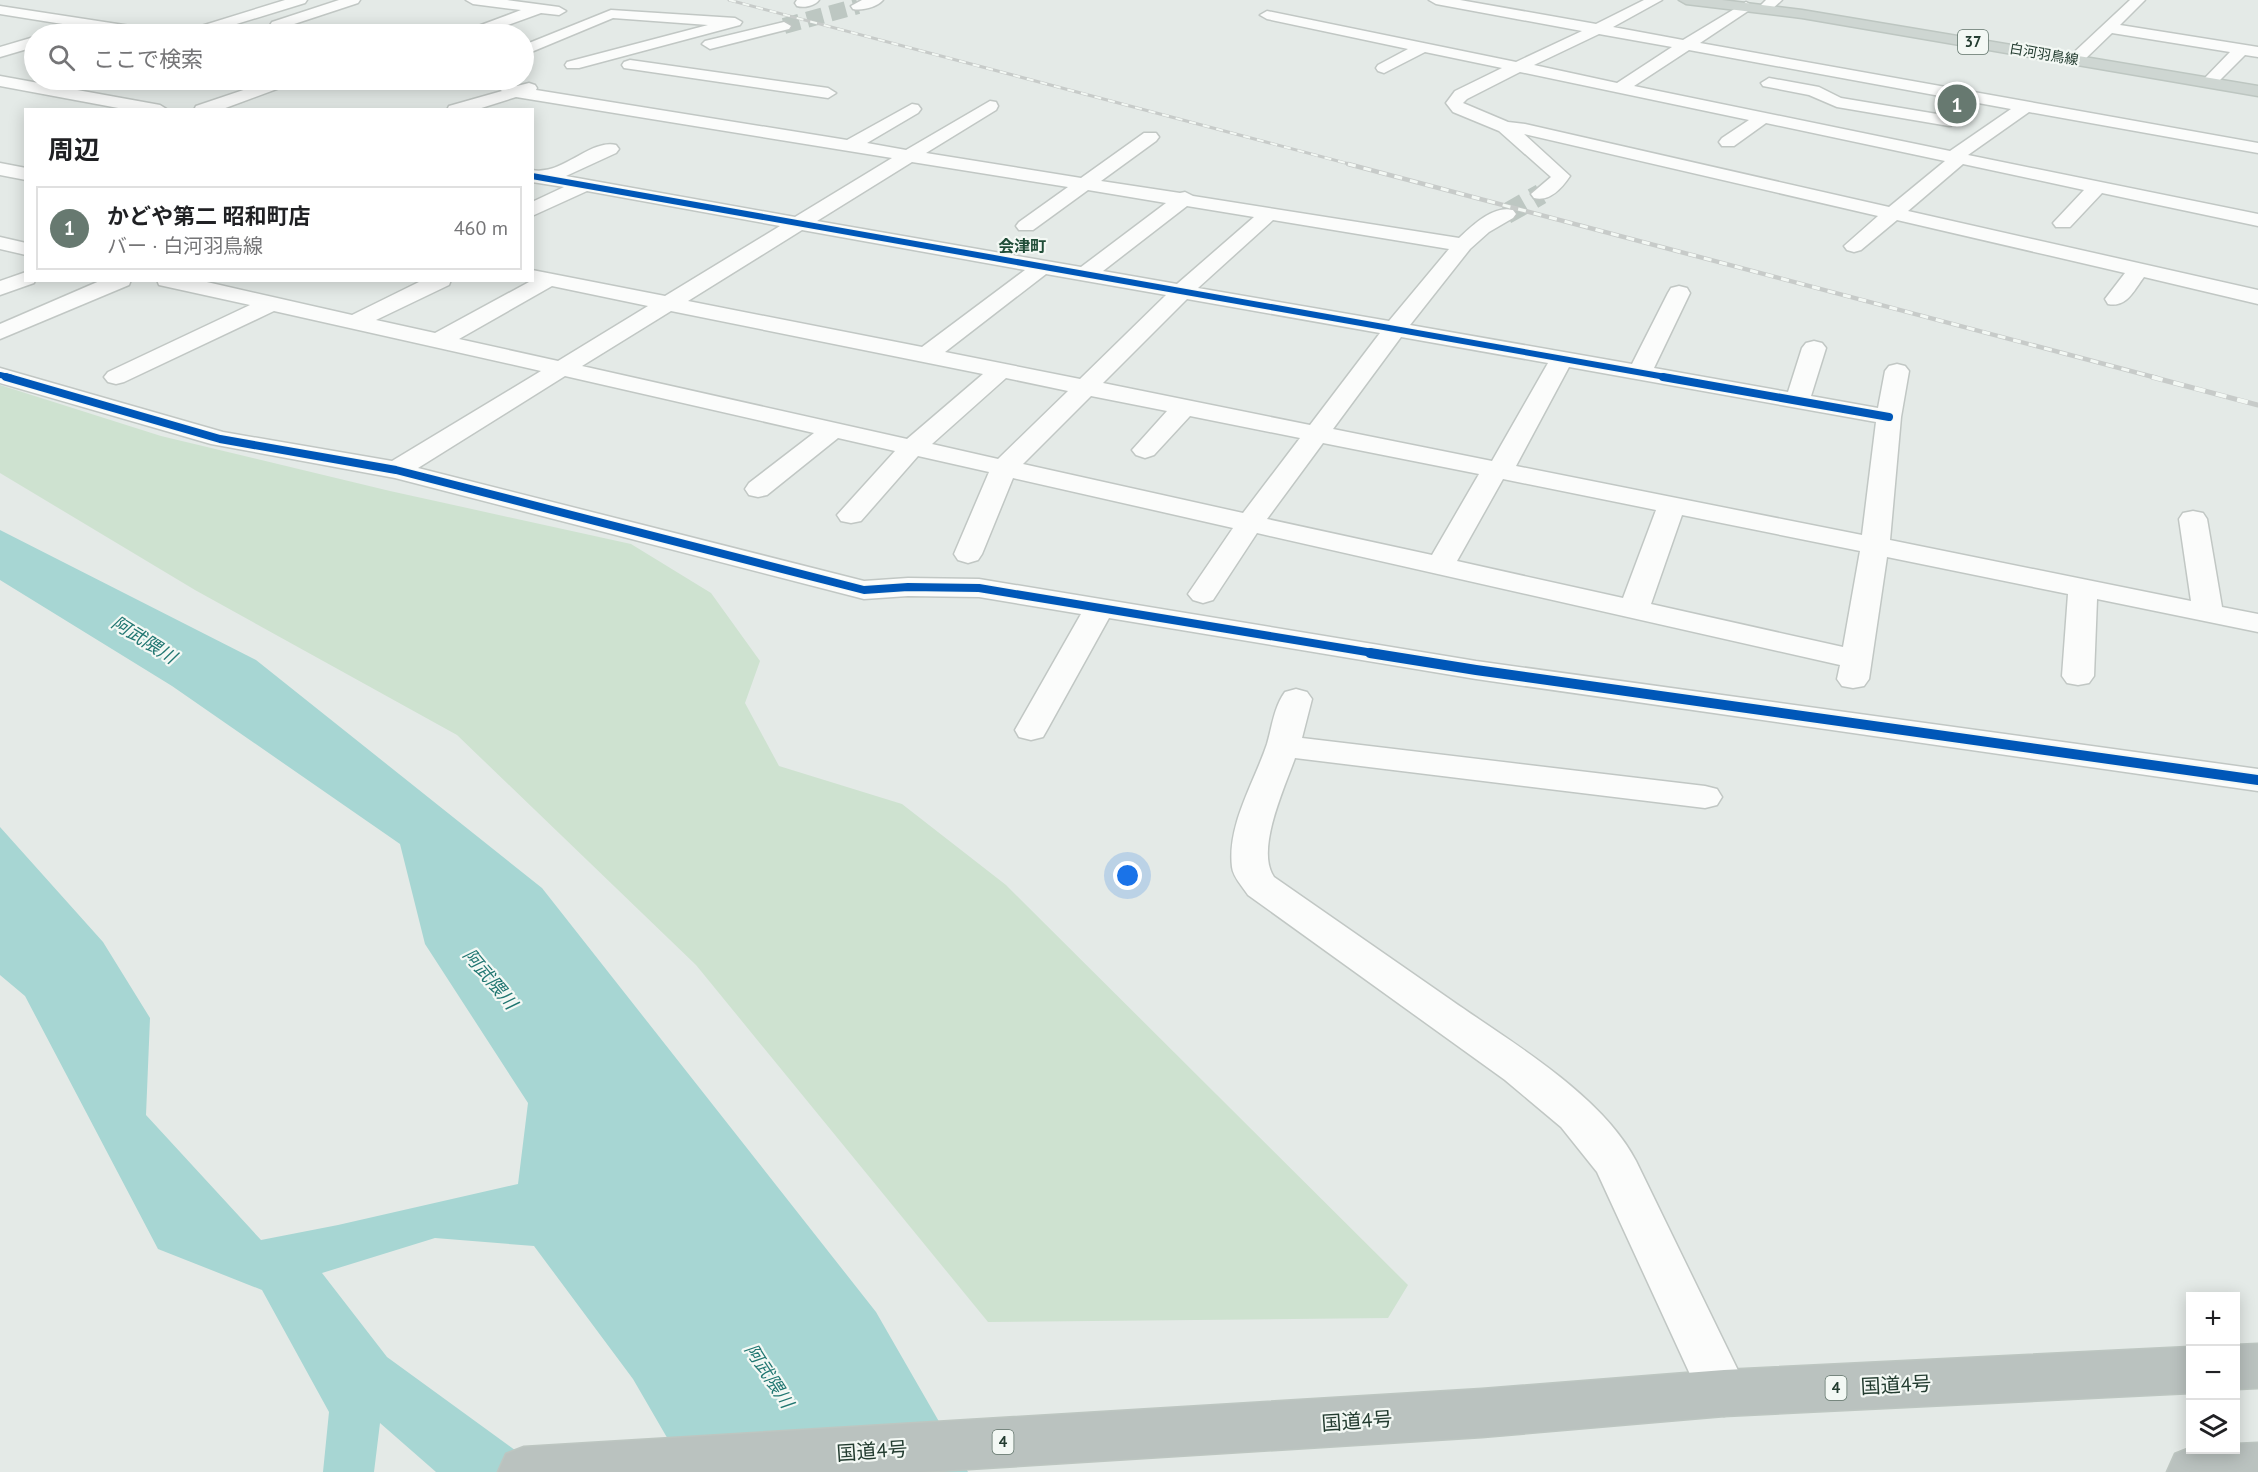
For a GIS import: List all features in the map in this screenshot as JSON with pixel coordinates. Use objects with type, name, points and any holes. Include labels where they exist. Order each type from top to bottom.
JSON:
[{"type":"highway","points":[[2240,1367],[2258,1366]]},
{"type":"highway","name":"国道4号","points":[[524,1472],[1482,1413],[1724,1393],[2186,1370]]},
{"type":"highway","points":[[2193,1472],[2258,1468]]},
{"type":"main road","name":"白河羽鳥線","points":[[1686,0],[1746,6],[1770,4],[2258,91]]},
{"type":"street","points":[[222,24],[300,0]]},
{"type":"street","points":[[280,24],[353,0]]},
{"type":"street","points":[[473,0],[541,9]]},
{"type":"street","points":[[858,6],[876,0]]},
{"type":"street","points":[[1436,0],[2258,148]]},
{"type":"street","points":[[1655,0],[1598,30],[1461,95],[1454,103],[1459,108],[1505,127],[1685,159],[1893,212],[2258,297]]},
{"type":"street","points":[[2076,59],[2138,0]]},
{"type":"street","points":[[1291,3],[1263,17],[1423,47],[2258,220]]},
{"type":"street","points":[[498,24],[563,4]]},
{"type":"street","points":[[595,5],[606,9],[611,14]]},
{"type":"street","points":[[1587,100],[1662,62],[1746,6]]},
{"type":"street","points":[[3,12],[84,24]]},
{"type":"street","points":[[534,46],[611,14],[735,22],[653,44],[534,86]]},
{"type":"street","points":[[159,24],[166,22]]},
{"type":"street","points":[[566,75],[630,64],[784,26]]},
{"type":"street","points":[[2109,28],[2258,52]]},
{"type":"street","points":[[570,32],[594,35]]},
{"type":"street","points":[[617,39],[653,44]]},
{"type":"street","points":[[0,52],[24,45]]},
{"type":"street","points":[[1384,68],[1423,47]]},
{"type":"street","points":[[2209,82],[2241,50]]},
{"type":"street","points":[[1662,62],[1685,67]]},
{"type":"street","points":[[630,64],[828,93]]},
{"type":"street","points":[[1803,126],[1851,75]]},
{"type":"street","points":[[1755,80],[1813,91],[1830,98],[1949,121]]},
{"type":"street","points":[[0,81],[24,85]]},
{"type":"street","points":[[0,94],[24,87]]},
{"type":"street","points":[[49,90],[149,108]]},
{"type":"street","points":[[208,108],[259,90]]},
{"type":"street","points":[[512,90],[1463,244]]},
{"type":"street","points":[[462,108],[521,90]]},
{"type":"street","points":[[396,471],[990,106]]},
{"type":"street","points":[[1854,246],[1956,158],[2026,106]]},
{"type":"street","points":[[851,145],[912,109]]},
{"type":"street","points":[[1728,142],[1763,118]]},
{"type":"street","points":[[1505,127],[1561,176],[1542,194]]},
{"type":"street","points":[[1026,226],[1149,136]]},
{"type":"street","points":[[539,178],[610,149]]},
{"type":"street","points":[[0,169],[24,174]]},
{"type":"street","points":[[539,178],[1889,417]]},
{"type":"street","points":[[534,209],[585,185]]},
{"type":"street","points":[[2063,223],[2097,187]]},
{"type":"street","points":[[1086,274],[1185,198]]},
{"type":"street","points":[[968,554],[1004,468],[1182,291],[1270,213]]},
{"type":"street","points":[[1203,594],[1250,523],[1395,329],[1463,244],[1482,228],[1506,214]]},
{"type":"street","points":[[0,243],[24,249]]},
{"type":"street","points":[[927,355],[1042,266]]},
{"type":"street","points":[[2115,299],[2139,269]]},
{"type":"street","points":[[541,277],[2258,623]]},
{"type":"street","points":[[0,289],[24,279]]},
{"type":"street","points":[[0,332],[117,282]]},
{"type":"street","points":[[187,282],[217,285],[272,304],[1634,609],[1854,669],[1875,546],[1889,417],[1897,371]]},
{"type":"street","points":[[355,322],[437,282]]},
{"type":"street","points":[[438,341],[533,282]]},
{"type":"street","points":[[1640,372],[1679,293]]},
{"type":"street","points":[[116,376],[272,304]]},
{"type":"street","points":[[1798,400],[1814,348]]},
{"type":"street","points":[[1440,566],[1562,359]]},
{"type":"street","points":[[851,515],[913,447],[1002,370]]},
{"type":"street","points":[[0,375],[220,439],[396,471],[864,590],[908,587],[979,588],[1476,670],[2258,780]]},
{"type":"street","points":[[1145,450],[1185,407]]},
{"type":"street","points":[[758,489],[833,430]]},
{"type":"street","points":[[1634,609],[1672,505]]},
{"type":"street","points":[[2193,519],[2208,613]]},
{"type":"street","points":[[2078,676],[2083,588]]},
{"type":"street","points":[[1031,730],[1100,607]]},
{"type":"street","points":[[1296,699],[1283,746],[1258,813],[1250,846],[1250,870],[1261,886],[1520,1069],[1576,1115],[1614,1161],[1724,1393]]},
{"type":"street","points":[[1283,746],[1705,797]]},
{"type":"green space","points":[[0,385],[161,436],[390,491],[631,544],[711,593],[760,661],[745,703],[779,766],[902,804],[1006,885],[1408,1285],[1388,1318],[988,1322],[696,965],[457,735],[195,590],[0,473]]},
{"type":"water","name":"阿武隈川","points":[[0,530],[256,660],[542,888],[876,1312],[968,1472],[687,1472],[633,1379],[534,1246],[435,1238],[322,1273],[387,1357],[545,1472],[436,1472],[380,1423],[374,1472],[323,1472],[329,1412],[262,1290],[158,1249],[25,996],[0,975],[0,827],[103,942],[150,1018],[146,1115],[261,1240],[518,1184],[528,1103],[425,944],[400,844],[172,686],[0,580]]},
{"type":"tunnel","points":[[784,26],[858,6]]},
{"type":"tunnel","points":[[1506,214],[1541,194]]},
{"type":"railway","points":[[729,0],[1353,165]]},
{"type":"railway","points":[[1348,164],[2157,378]]},
{"type":"railway","points":[[2152,377],[2258,405]]},
{"type":"cycle path","points":[[534,176],[1889,417]]},
{"type":"cycle path","points":[[0,375],[220,439],[396,470],[864,590],[908,587],[979,588],[1476,670],[2258,780]]},
{"type":"place","name":"かどや第二 昭和町店","points":[[1957,104]]},
{"type":"district","name":"会津町","points":[[1022,246]]}]
